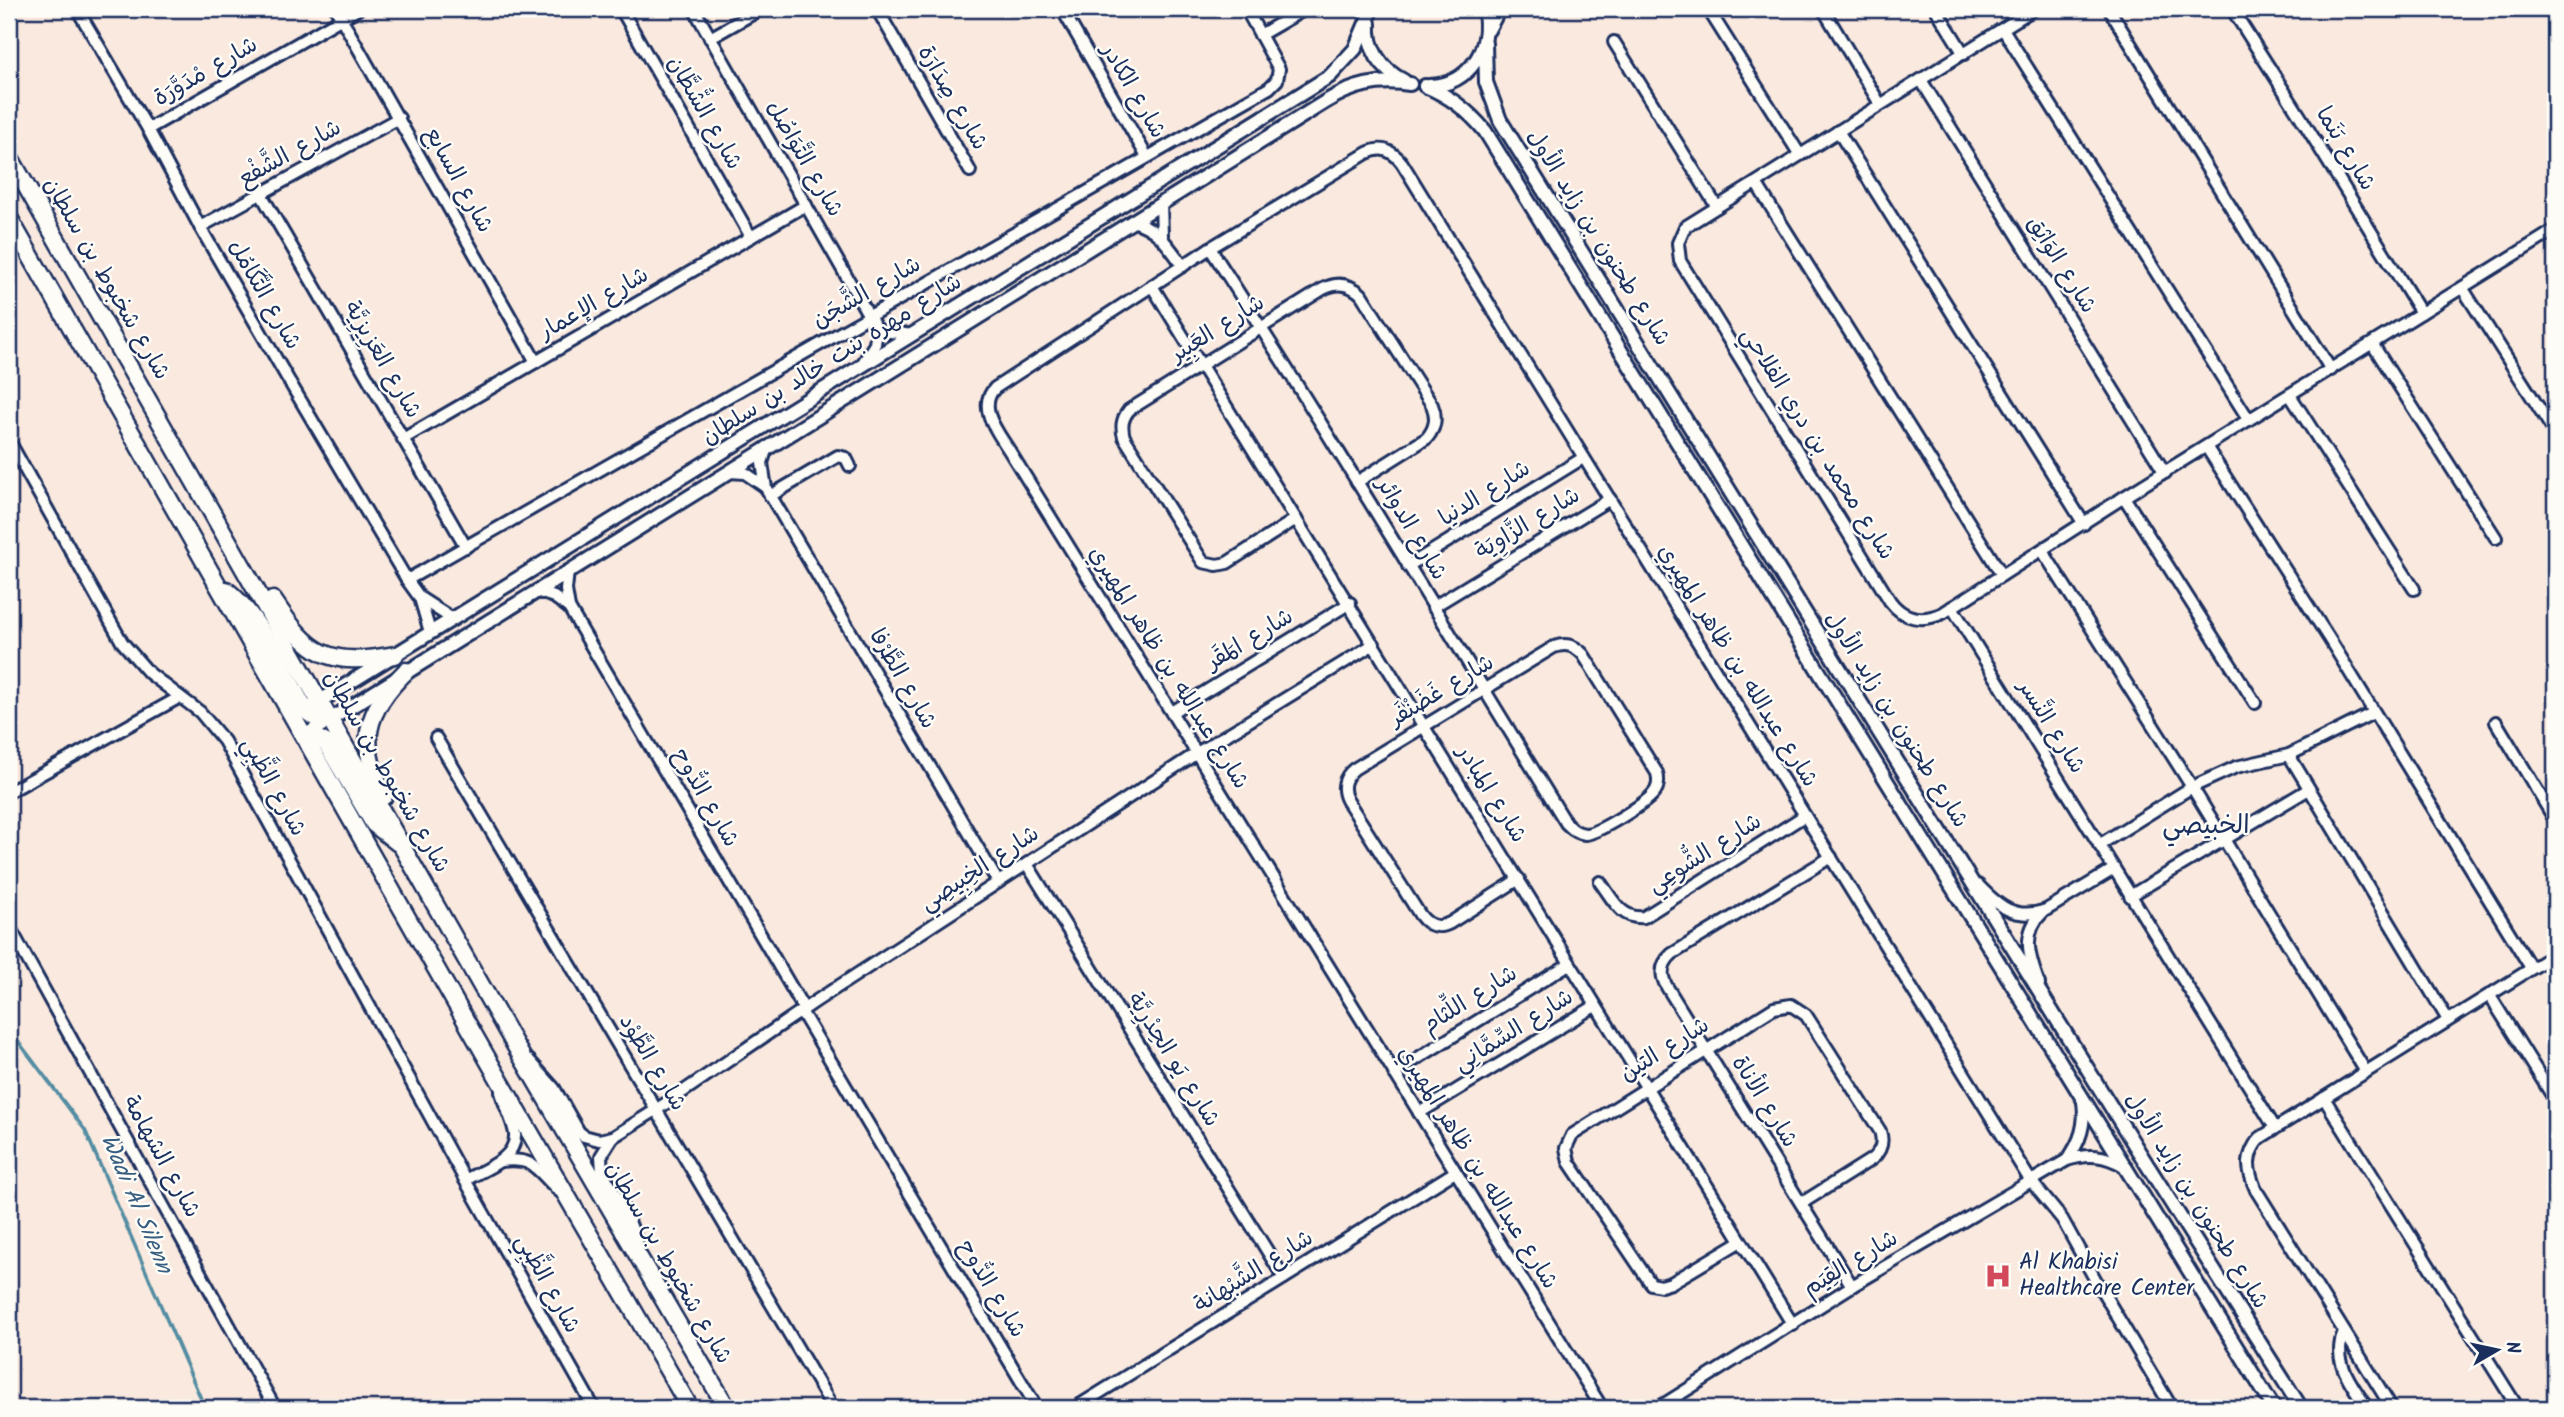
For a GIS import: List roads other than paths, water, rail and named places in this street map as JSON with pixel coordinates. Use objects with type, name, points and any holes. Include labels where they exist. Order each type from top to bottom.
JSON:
[{"type":"main road","name":"شارع شخبوط بن سلطان","points":[[9,156],[202,493],[306,709],[306,739],[690,1408]]},
{"type":"main road","name":"شارع شخبوط بن سلطان","points":[[9,218],[216,583],[306,709],[330,719],[519,1052],[727,1408]]},
{"type":"main road","points":[[202,493],[288,622],[304,641],[324,654],[347,660],[395,656]]},
{"type":"main road","points":[[406,671],[385,691],[378,702],[369,728],[369,754],[378,785],[436,891],[453,936]]},
{"type":"main road","points":[[306,739],[317,738],[326,743],[374,824],[403,846]]},
{"type":"street","name":"شارع التَّكَامُل","points":[[76,9],[148,129],[201,227],[407,580],[421,598],[450,618]]},
{"type":"street","name":"شارع مْدَوَّرَة","points":[[148,129],[339,13],[358,9]]},
{"type":"street","name":"شارع الشُّطَّان","points":[[621,9],[751,237]]},
{"type":"street","name":"شارع التَّوَاصُل","points":[[694,9],[877,330]]},
{"type":"street","points":[[710,37],[761,9]]},
{"type":"street","name":"شارع صِدَارَة","points":[[877,9],[970,172]]},
{"type":"street","name":"شارع الكادر","points":[[1062,9],[1147,157]]},
{"type":"street","name":"شارع الشَّجَن","points":[[407,580],[1274,85],[1279,69],[1245,9]]},
{"type":"street","points":[[1260,34],[1304,9]]},
{"type":"street","name":"شارع طحنون بن زايد الأول","points":[[1484,9],[1486,82],[1500,120],[2138,1152],[2301,1408]]},
{"type":"street","points":[[1425,86],[1445,84],[1462,75],[1476,61],[1499,9]]},
{"type":"street","points":[[1708,9],[1800,155]]},
{"type":"street","points":[[1823,9],[1880,104]]},
{"type":"street","points":[[1936,9],[1964,54]]},
{"type":"street","name":"شارع محمد بن دري الفلاحي","points":[[2034,9],[1685,228],[1678,243],[1680,261],[1895,608],[1903,614],[1923,619],[1952,607],[2555,230]]},
{"type":"street","points":[[2109,9],[2330,370]]},
{"type":"street","name":"شارع بَنَما","points":[[2232,9],[2421,313]]},
{"type":"street","points":[[1370,12],[1371,44],[1377,57],[1391,73],[1410,84]]},
{"type":"street","name":"شارع مهره بنت خالد بن سلطان","points":[[306,709],[1330,76],[1354,49],[1370,12]]},
{"type":"street","name":"شارع السابع","points":[[339,13],[536,362]]},
{"type":"street","points":[[2003,29],[2249,420]]},
{"type":"street","points":[[1614,42],[1717,207]]},
{"type":"street","name":"شارع الوَاثِق","points":[[1921,80],[2165,473]]},
{"type":"street","name":"شارع مهره بنت خالد بن سلطان","points":[[306,739],[330,719],[406,671],[1339,93],[1374,82],[1425,86]]},
{"type":"street","name":"شارع طحنون بن زايد الأول","points":[[1425,86],[1459,104],[1485,131],[2274,1408]]},
{"type":"street","name":"شارع الشَّفْع","points":[[201,227],[399,118]]},
{"type":"street","points":[[1838,131],[2084,524]]},
{"type":"street","name":"شارع عبدالله بن ظاهر المهيري","points":[[1602,1408],[1012,455],[986,406],[988,397],[995,388],[1210,248],[1367,153],[1382,149],[1391,152],[1402,163],[2030,1180],[2062,1219],[2172,1408]]},
{"type":"street","points":[[1756,183],[2002,575]]},
{"type":"street","name":"شارع العَزِيزِيَّة","points":[[261,194],[466,547]]},
{"type":"street","points":[[1161,202],[1162,236]]},
{"type":"street","name":"شارع الإعمار","points":[[403,439],[806,205]]},
{"type":"street","points":[[1132,221],[1148,226],[1162,236],[1183,266]]},
{"type":"street","name":"شارع الدوائر","points":[[1210,248],[1566,823],[1575,832]]},
{"type":"street","name":"شارع العَبِير","points":[[1296,519],[1227,563],[1208,564],[1199,559],[1124,438],[1122,423],[1129,410],[1328,286],[1340,284],[1352,287],[1361,294],[1432,404],[1436,418],[1432,433],[1427,438],[1357,482]]},
{"type":"street","name":"شارع المبادر","points":[[1152,286],[1793,1325]]},
{"type":"street","points":[[2463,289],[2555,433]]},
{"type":"street","points":[[860,368],[875,344],[877,330],[912,335]]},
{"type":"street","points":[[2373,345],[2496,538]]},
{"type":"street","points":[[2290,395],[2414,589]]},
{"type":"street","name":"شارع الظَّبِي","points":[[9,440],[122,642],[149,673],[208,721],[224,741],[465,1180],[594,1408]]},
{"type":"street","name":"شارع الطَّرْفا","points":[[767,447],[762,463],[768,492],[998,882]]},
{"type":"street","points":[[2207,448],[2531,968]]},
{"type":"street","points":[[728,472],[753,477],[768,492],[838,456],[846,458],[850,466]]},
{"type":"street","name":"شارع الدنيا","points":[[1408,566],[1583,458]]},
{"type":"street","points":[[2124,497],[2255,703]]},
{"type":"street","name":"شارع الزَّاوِيَة","points":[[1433,607],[1610,499]]},
{"type":"street","points":[[2042,550],[2225,839],[2366,1072]]},
{"type":"street","name":"شارع الدُّوح","points":[[568,571],[566,590],[569,608],[1037,1408]]},
{"type":"street","points":[[536,591],[554,597],[569,608]]},
{"type":"street","name":"شارع التَّكَامُل","points":[[421,598],[430,632]]},
{"type":"street","name":"شارع المَقَر","points":[[1172,712],[1350,603]]},
{"type":"street","name":"شارع النَّسر","points":[[1952,607],[2275,1128]]},
{"type":"street","name":"شارع الخِبِيصِي","points":[[613,1137],[1196,753],[1374,645]]},
{"type":"street","name":"شارع غَضَنْفَر","points":[[1519,878],[1450,923],[1434,926],[1420,915],[1354,811],[1344,789],[1349,773],[1554,647],[1570,645],[1583,654],[1654,768],[1658,779],[1658,786],[1652,796],[1594,833],[1575,832]]},
{"type":"street","points":[[9,792],[180,697]]},
{"type":"street","points":[[2099,845],[2192,787],[2236,767],[2289,755],[2373,713]]},
{"type":"street","points":[[2496,722],[2555,820]]},
{"type":"street","name":"شارع الطَّوْد","points":[[436,738],[833,1408]]},
{"type":"street","points":[[2289,755],[2448,1020]]},
{"type":"street","points":[[2130,895],[2309,789]]},
{"type":"street","name":"شارع الشُّوعِي","points":[[1600,882],[1622,913],[1636,918],[1644,917],[1804,816]]},
{"type":"street","name":"شارع الأناة","points":[[1831,858],[1668,958],[1662,970],[1664,982],[1852,1286]]},
{"type":"street","name":"شارع يَو الحِدْرِيَّة","points":[[1027,864],[1284,1278]]},
{"type":"street","points":[[1966,873],[2003,909],[2024,915],[2046,910],[2113,869]]},
{"type":"street","points":[[2044,997],[2028,949],[2032,927],[2046,910]]},
{"type":"street","name":"شارع الشهامة","points":[[9,926],[275,1408]]},
{"type":"street","points":[[2392,1408],[2250,1177],[2247,1167],[2253,1146],[2275,1128],[2555,954]]},
{"type":"street","name":"شارع اللِّثام","points":[[1394,1073],[1569,964]]},
{"type":"street","points":[[2490,996],[2555,1100]]},
{"type":"street","name":"شارع التين","points":[[1741,1241],[1671,1283],[1661,1286],[1651,1284],[1569,1162],[1566,1148],[1572,1135],[1577,1129],[1774,1008],[1785,1005],[1798,1008],[1806,1015],[1880,1131],[1882,1142],[1878,1153],[1802,1203]]},
{"type":"street","name":"شارع السِّمَّانِي","points":[[1419,1113],[1595,1006]]},
{"type":"street","points":[[519,1052],[538,1068],[554,1088],[579,1132],[598,1140],[613,1137]]},
{"type":"street","points":[[500,1081],[515,1134],[511,1149],[501,1161]]},
{"type":"street","points":[[2324,1098],[2518,1408]]},
{"type":"street","points":[[2067,1160],[2080,1138],[2085,1113],[2083,1101]]},
{"type":"street","points":[[613,1137],[603,1149],[602,1171],[630,1224],[643,1265]]},
{"type":"street","name":"شارع القِيَم","points":[[1658,1408],[1852,1286],[2067,1160],[2091,1155],[2103,1156],[2124,1166]]},
{"type":"street","points":[[465,1180],[501,1161],[518,1159],[532,1163],[566,1196]]},
{"type":"street","name":"شارع الشَّبْهانة","points":[[1075,1408],[1455,1172]]},
{"type":"street","points":[[2344,1332],[2339,1351],[2341,1363],[2367,1408]]},
{"type":"waterway","name":"Wadi Al Silenn","points":[[9,1029],[85,1130],[205,1408]]},
{"type":"place","name":"Al Khabisi Healthcare Center","points":[[1998,1276]]},
{"type":"district","name":"الخبيصي","points":[[2206,826]]}]
